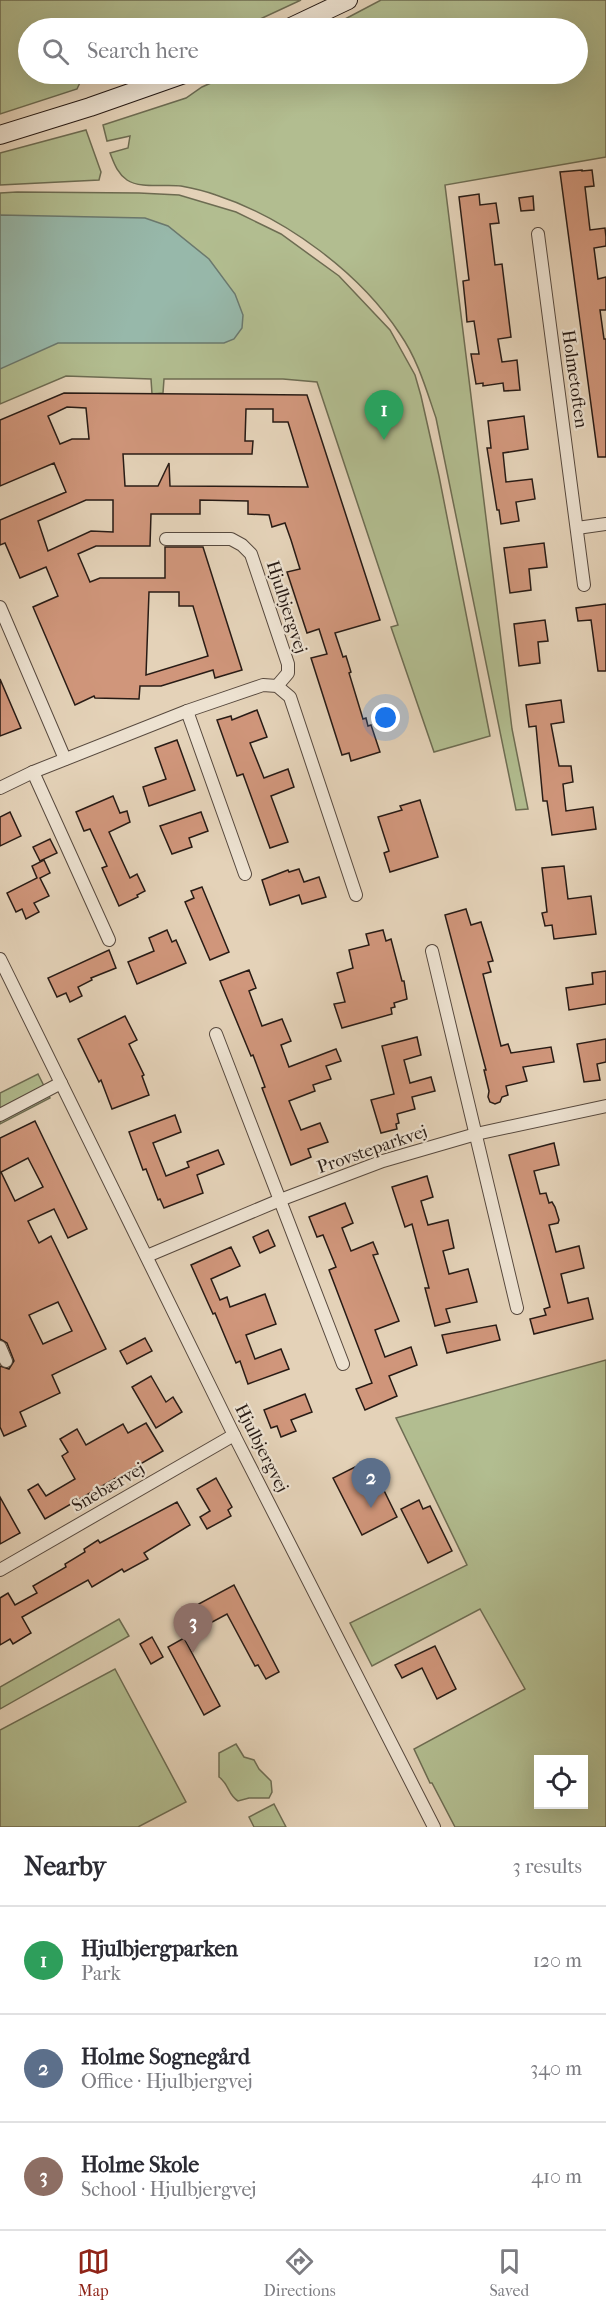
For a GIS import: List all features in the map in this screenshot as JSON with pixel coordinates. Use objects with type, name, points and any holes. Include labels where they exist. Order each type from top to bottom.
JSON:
[{"type":"street","points":[[310,18],[348,0]]},
{"type":"street","points":[[0,135],[156,84]]},
{"type":"street","name":"Holmetoften","points":[[538,234],[584,585]]},
{"type":"street","points":[[577,528],[606,524]]},
{"type":"street","name":"Hjulbjergvej","points":[[166,539],[231,539],[251,554],[288,664],[288,673],[277,686]]},
{"type":"street","points":[[0,607],[65,759]]},
{"type":"street","points":[[0,788],[33,772],[187,711],[263,685],[277,686],[290,697],[356,895]]},
{"type":"street","points":[[187,711],[245,874]]},
{"type":"street","points":[[33,772],[109,940]]},
{"type":"street","points":[[432,951],[517,1308]]},
{"type":"street","name":"Hjulbjergvej","points":[[0,959],[234,1435],[434,1827]]},
{"type":"street","points":[[216,1034],[255,1142],[280,1200],[343,1364]]},
{"type":"street","points":[[0,1114],[61,1083]]},
{"type":"street","name":"Provsteparkvej","points":[[147,1256],[280,1200],[383,1161],[476,1134],[606,1106]]},
{"type":"street","points":[[0,1347],[6,1361]]},
{"type":"street","name":"Snebærvej","points":[[0,1570],[234,1435]]},
{"type":"green space","points":[[0,0],[301,0],[262,18],[18,18],[18,84],[79,84],[77,89],[0,114]]},
{"type":"green space","points":[[381,0],[606,0],[606,157],[445,185],[512,729],[528,809],[516,810],[436,418],[412,354],[400,334],[383,311],[343,269],[319,250],[269,218],[242,205],[203,191],[181,186],[132,183],[127,180],[118,171],[110,153],[128,148],[130,136],[107,141],[103,125],[186,98],[209,84],[588,84],[588,18],[347,18]]},
{"type":"green space","points":[[86,130],[101,172],[99,180],[0,185],[0,153]]},
{"type":"green space","points":[[0,193],[179,195],[236,212],[281,234],[339,276],[390,330],[415,375],[421,396],[490,736],[434,752],[391,627],[398,625],[317,382],[283,379],[164,379],[163,393],[152,394],[151,379],[66,376],[0,404]]},
{"type":"green space","points":[[38,1074],[50,1098],[0,1124],[0,1093]]},
{"type":"green space","points":[[606,1360],[606,1827],[455,1827],[430,1783],[414,1749],[525,1689],[480,1609],[372,1666],[350,1623],[467,1565],[396,1418]]},
{"type":"green space","points":[[119,1619],[129,1636],[0,1709],[0,1687]]},
{"type":"green space","points":[[115,1669],[186,1802],[138,1827],[0,1827],[0,1730]]},
{"type":"green space","points":[[236,1744],[244,1757],[254,1760],[271,1781],[272,1792],[269,1798],[249,1798],[238,1801],[219,1777],[219,1753]]},
{"type":"green space","points":[[274,1804],[286,1827],[254,1827],[249,1817]]},
{"type":"shaded area","points":[[0,215],[145,218],[168,226],[209,259],[235,294],[243,315],[242,328],[234,339],[224,343],[58,343],[0,369]]},
{"type":"building","points":[[592,170],[594,186],[585,187],[590,230],[605,228],[606,237],[606,246],[594,248],[598,279],[606,277],[606,310],[600,310],[604,339],[606,339],[606,457],[598,457],[560,172]]},
{"type":"building","points":[[479,194],[480,205],[496,203],[499,223],[490,224],[495,265],[502,264],[511,337],[498,339],[502,362],[517,360],[520,390],[504,391],[503,383],[483,386],[483,383],[476,384],[471,354],[479,354],[474,321],[467,322],[463,281],[469,280],[459,197]]},
{"type":"building","points":[[533,196],[534,210],[521,211],[519,198]]},
{"type":"building","points":[[64,393],[307,395],[380,620],[335,633],[343,657],[346,656],[363,719],[366,718],[368,726],[371,725],[380,752],[351,761],[349,753],[342,755],[311,658],[327,654],[319,629],[307,633],[287,572],[300,569],[285,523],[272,527],[269,515],[248,514],[248,501],[200,500],[200,514],[151,514],[150,546],[96,546],[78,554],[90,582],[100,578],[165,578],[165,547],[203,547],[242,670],[215,678],[213,670],[161,686],[140,686],[139,699],[95,698],[94,696],[75,705],[33,607],[58,596],[46,567],[20,578],[5,543],[0,545],[0,520],[66,492],[54,463],[0,486],[0,420]],"holes":[[[67,407],[86,408],[89,439],[72,439],[60,444],[48,416]],[[246,409],[273,409],[273,422],[288,422],[308,487],[170,486],[169,463],[158,486],[125,486],[123,454],[252,454],[253,441],[245,441]],[[86,500],[113,500],[113,532],[91,531],[48,551],[38,521]],[[149,592],[179,592],[179,606],[193,606],[208,656],[146,675]]]},
{"type":"building","points":[[524,416],[528,449],[503,453],[506,482],[532,479],[535,499],[516,502],[519,521],[501,524],[487,448],[491,448],[488,421]]},
{"type":"building","points":[[544,543],[547,567],[529,569],[531,590],[510,593],[504,548]]},
{"type":"building","points":[[606,604],[606,671],[598,671],[591,620],[578,621],[576,608]]},
{"type":"building","points":[[545,620],[548,641],[538,642],[540,663],[519,666],[514,624]]},
{"type":"building","points":[[0,679],[21,728],[0,736]]},
{"type":"building","points":[[561,700],[564,722],[551,724],[559,766],[571,766],[573,782],[563,784],[566,811],[593,807],[596,829],[552,835],[547,801],[543,801],[536,726],[529,727],[526,705]]},
{"type":"building","points":[[257,710],[267,737],[250,743],[264,778],[288,769],[294,787],[271,796],[288,842],[270,848],[243,774],[237,776],[217,720],[231,716],[232,720]]},
{"type":"building","points":[[177,740],[195,790],[149,806],[143,787],[166,779],[155,748]]},
{"type":"building","points":[[113,796],[120,813],[127,811],[130,822],[109,832],[130,878],[137,874],[145,891],[119,906],[102,868],[107,866],[90,829],[84,831],[76,812]]},
{"type":"building","points":[[420,800],[438,857],[390,872],[384,853],[389,851],[378,817],[402,810],[400,806]]},
{"type":"building","points":[[10,812],[21,836],[0,846],[0,817]]},
{"type":"building","points":[[201,812],[208,831],[189,838],[192,847],[172,854],[160,826]]},
{"type":"building","points":[[50,839],[57,853],[40,861],[33,847]]},
{"type":"building","points":[[44,860],[50,873],[40,878],[49,896],[34,903],[39,912],[26,919],[22,909],[16,912],[7,893],[37,878],[32,866]]},
{"type":"building","points":[[564,866],[568,899],[591,896],[596,934],[554,939],[552,925],[545,926],[542,913],[547,912],[542,868]]},
{"type":"building","points":[[299,869],[304,882],[319,877],[326,897],[302,904],[299,895],[270,905],[262,880],[288,870],[289,872]]},
{"type":"building","points":[[202,887],[229,952],[210,960],[185,902],[194,898],[191,891]]},
{"type":"building","points":[[466,909],[471,925],[481,922],[493,961],[488,962],[491,972],[483,974],[501,1046],[508,1044],[511,1053],[551,1047],[554,1062],[523,1067],[527,1081],[506,1086],[508,1095],[495,1104],[490,1102],[488,1097],[489,1091],[484,1070],[486,1070],[445,915]]},
{"type":"building","points":[[167,930],[172,942],[176,940],[186,963],[137,984],[128,962],[154,951],[149,938]]},
{"type":"building","points":[[383,930],[386,941],[391,939],[407,999],[394,1003],[395,1007],[391,1008],[392,1014],[342,1028],[334,1004],[345,1002],[337,973],[353,968],[349,950],[369,945],[366,934]]},
{"type":"building","points":[[109,950],[116,968],[91,978],[92,980],[78,987],[82,996],[70,1002],[66,993],[57,997],[48,978]]},
{"type":"building","points":[[249,970],[256,988],[249,991],[262,1026],[282,1019],[291,1041],[281,1045],[289,1067],[336,1049],[341,1061],[326,1066],[331,1079],[313,1085],[315,1091],[289,1101],[301,1130],[320,1123],[328,1142],[308,1149],[311,1157],[291,1165],[262,1088],[265,1087],[253,1055],[251,1056],[220,981]]},
{"type":"building","points":[[606,971],[606,1004],[569,1010],[566,988],[593,984],[592,973]]},
{"type":"building","points":[[125,1016],[137,1040],[129,1044],[144,1075],[142,1076],[149,1095],[112,1109],[101,1080],[99,1082],[78,1039]]},
{"type":"building","points":[[417,1037],[421,1055],[404,1060],[410,1083],[431,1077],[435,1091],[412,1097],[415,1109],[397,1114],[399,1123],[396,1124],[397,1129],[381,1133],[371,1100],[394,1094],[382,1046]]},
{"type":"building","points":[[606,1039],[606,1062],[597,1064],[600,1080],[584,1082],[577,1044]]},
{"type":"building","points":[[175,1115],[181,1132],[153,1143],[166,1176],[189,1167],[187,1162],[218,1150],[224,1164],[197,1175],[203,1193],[164,1208],[160,1199],[158,1200],[146,1169],[143,1170],[129,1132]]},
{"type":"building","points":[[35,1121],[87,1229],[68,1238],[54,1209],[28,1221],[39,1243],[51,1236],[106,1349],[52,1375],[60,1393],[20,1412],[26,1426],[4,1436],[0,1427],[0,1366],[9,1369],[14,1361],[7,1343],[0,1339],[0,1138]],"holes":[[[28,1158],[43,1187],[15,1201],[1,1172]],[[58,1302],[72,1331],[43,1344],[29,1315]]]},
{"type":"building","points":[[554,1143],[559,1165],[534,1171],[540,1194],[546,1193],[549,1203],[552,1202],[555,1207],[559,1220],[558,1223],[549,1225],[556,1252],[579,1246],[584,1268],[561,1274],[568,1303],[588,1298],[593,1319],[534,1334],[530,1319],[546,1315],[544,1309],[550,1307],[509,1155]]},
{"type":"building","points":[[427,1176],[433,1197],[421,1201],[428,1225],[448,1220],[454,1248],[443,1251],[449,1274],[468,1269],[477,1302],[446,1309],[450,1322],[435,1326],[425,1288],[429,1288],[412,1224],[405,1227],[392,1187]]},
{"type":"building","points":[[345,1203],[353,1223],[342,1228],[351,1251],[373,1242],[378,1254],[373,1255],[399,1321],[375,1330],[385,1357],[411,1347],[417,1365],[389,1376],[397,1396],[365,1410],[356,1389],[372,1383],[329,1270],[336,1267],[323,1235],[317,1237],[309,1217]]},
{"type":"building","points":[[268,1230],[275,1246],[260,1253],[253,1237]]},
{"type":"building","points":[[231,1247],[240,1266],[211,1279],[220,1300],[227,1297],[230,1307],[265,1294],[276,1324],[246,1335],[255,1359],[281,1349],[289,1369],[248,1384],[240,1361],[236,1363],[191,1265]]},
{"type":"building","points":[[496,1325],[500,1340],[447,1353],[442,1335]]},
{"type":"building","points":[[145,1338],[152,1351],[127,1364],[120,1351]]},
{"type":"building","points":[[151,1376],[166,1402],[173,1397],[182,1412],[156,1428],[132,1387]]},
{"type":"building","points":[[305,1394],[312,1412],[291,1420],[296,1431],[281,1437],[277,1426],[271,1428],[264,1410]]},
{"type":"building","points":[[146,1423],[163,1451],[45,1519],[28,1490],[38,1484],[46,1496],[75,1479],[62,1456],[68,1452],[60,1439],[77,1429],[86,1445],[123,1424],[128,1433]]},
{"type":"building","points":[[369,1460],[397,1517],[362,1535],[333,1478]]},
{"type":"building","points":[[216,1478],[232,1507],[228,1510],[231,1516],[207,1529],[200,1517],[210,1511],[197,1489]]},
{"type":"building","points":[[0,1497],[20,1533],[0,1544]]},
{"type":"building","points":[[419,1500],[423,1509],[430,1506],[452,1551],[428,1563],[401,1509]]},
{"type":"building","points":[[177,1502],[190,1525],[144,1553],[148,1559],[124,1572],[122,1569],[92,1587],[88,1580],[22,1617],[31,1633],[13,1644],[10,1639],[0,1645],[0,1598],[8,1593],[15,1605],[37,1593],[33,1586],[66,1567],[65,1564],[85,1552],[84,1549],[98,1540],[100,1543]]},
{"type":"building","points":[[234,1585],[279,1672],[266,1679],[258,1665],[255,1666],[227,1614],[190,1634],[180,1614]]},
{"type":"building","points":[[152,1637],[163,1657],[151,1664],[140,1644]]},
{"type":"building","points":[[184,1638],[220,1706],[204,1715],[168,1647]]},
{"type":"building","points":[[435,1646],[456,1689],[437,1699],[422,1668],[402,1678],[395,1665]]},
{"type":"place","name":"Hjulbjergparken","points":[[384,440]]},
{"type":"place","name":"Holme Sognegård","points":[[371,1508]]},
{"type":"place","name":"Holme Skole","points":[[193,1653]]}]
